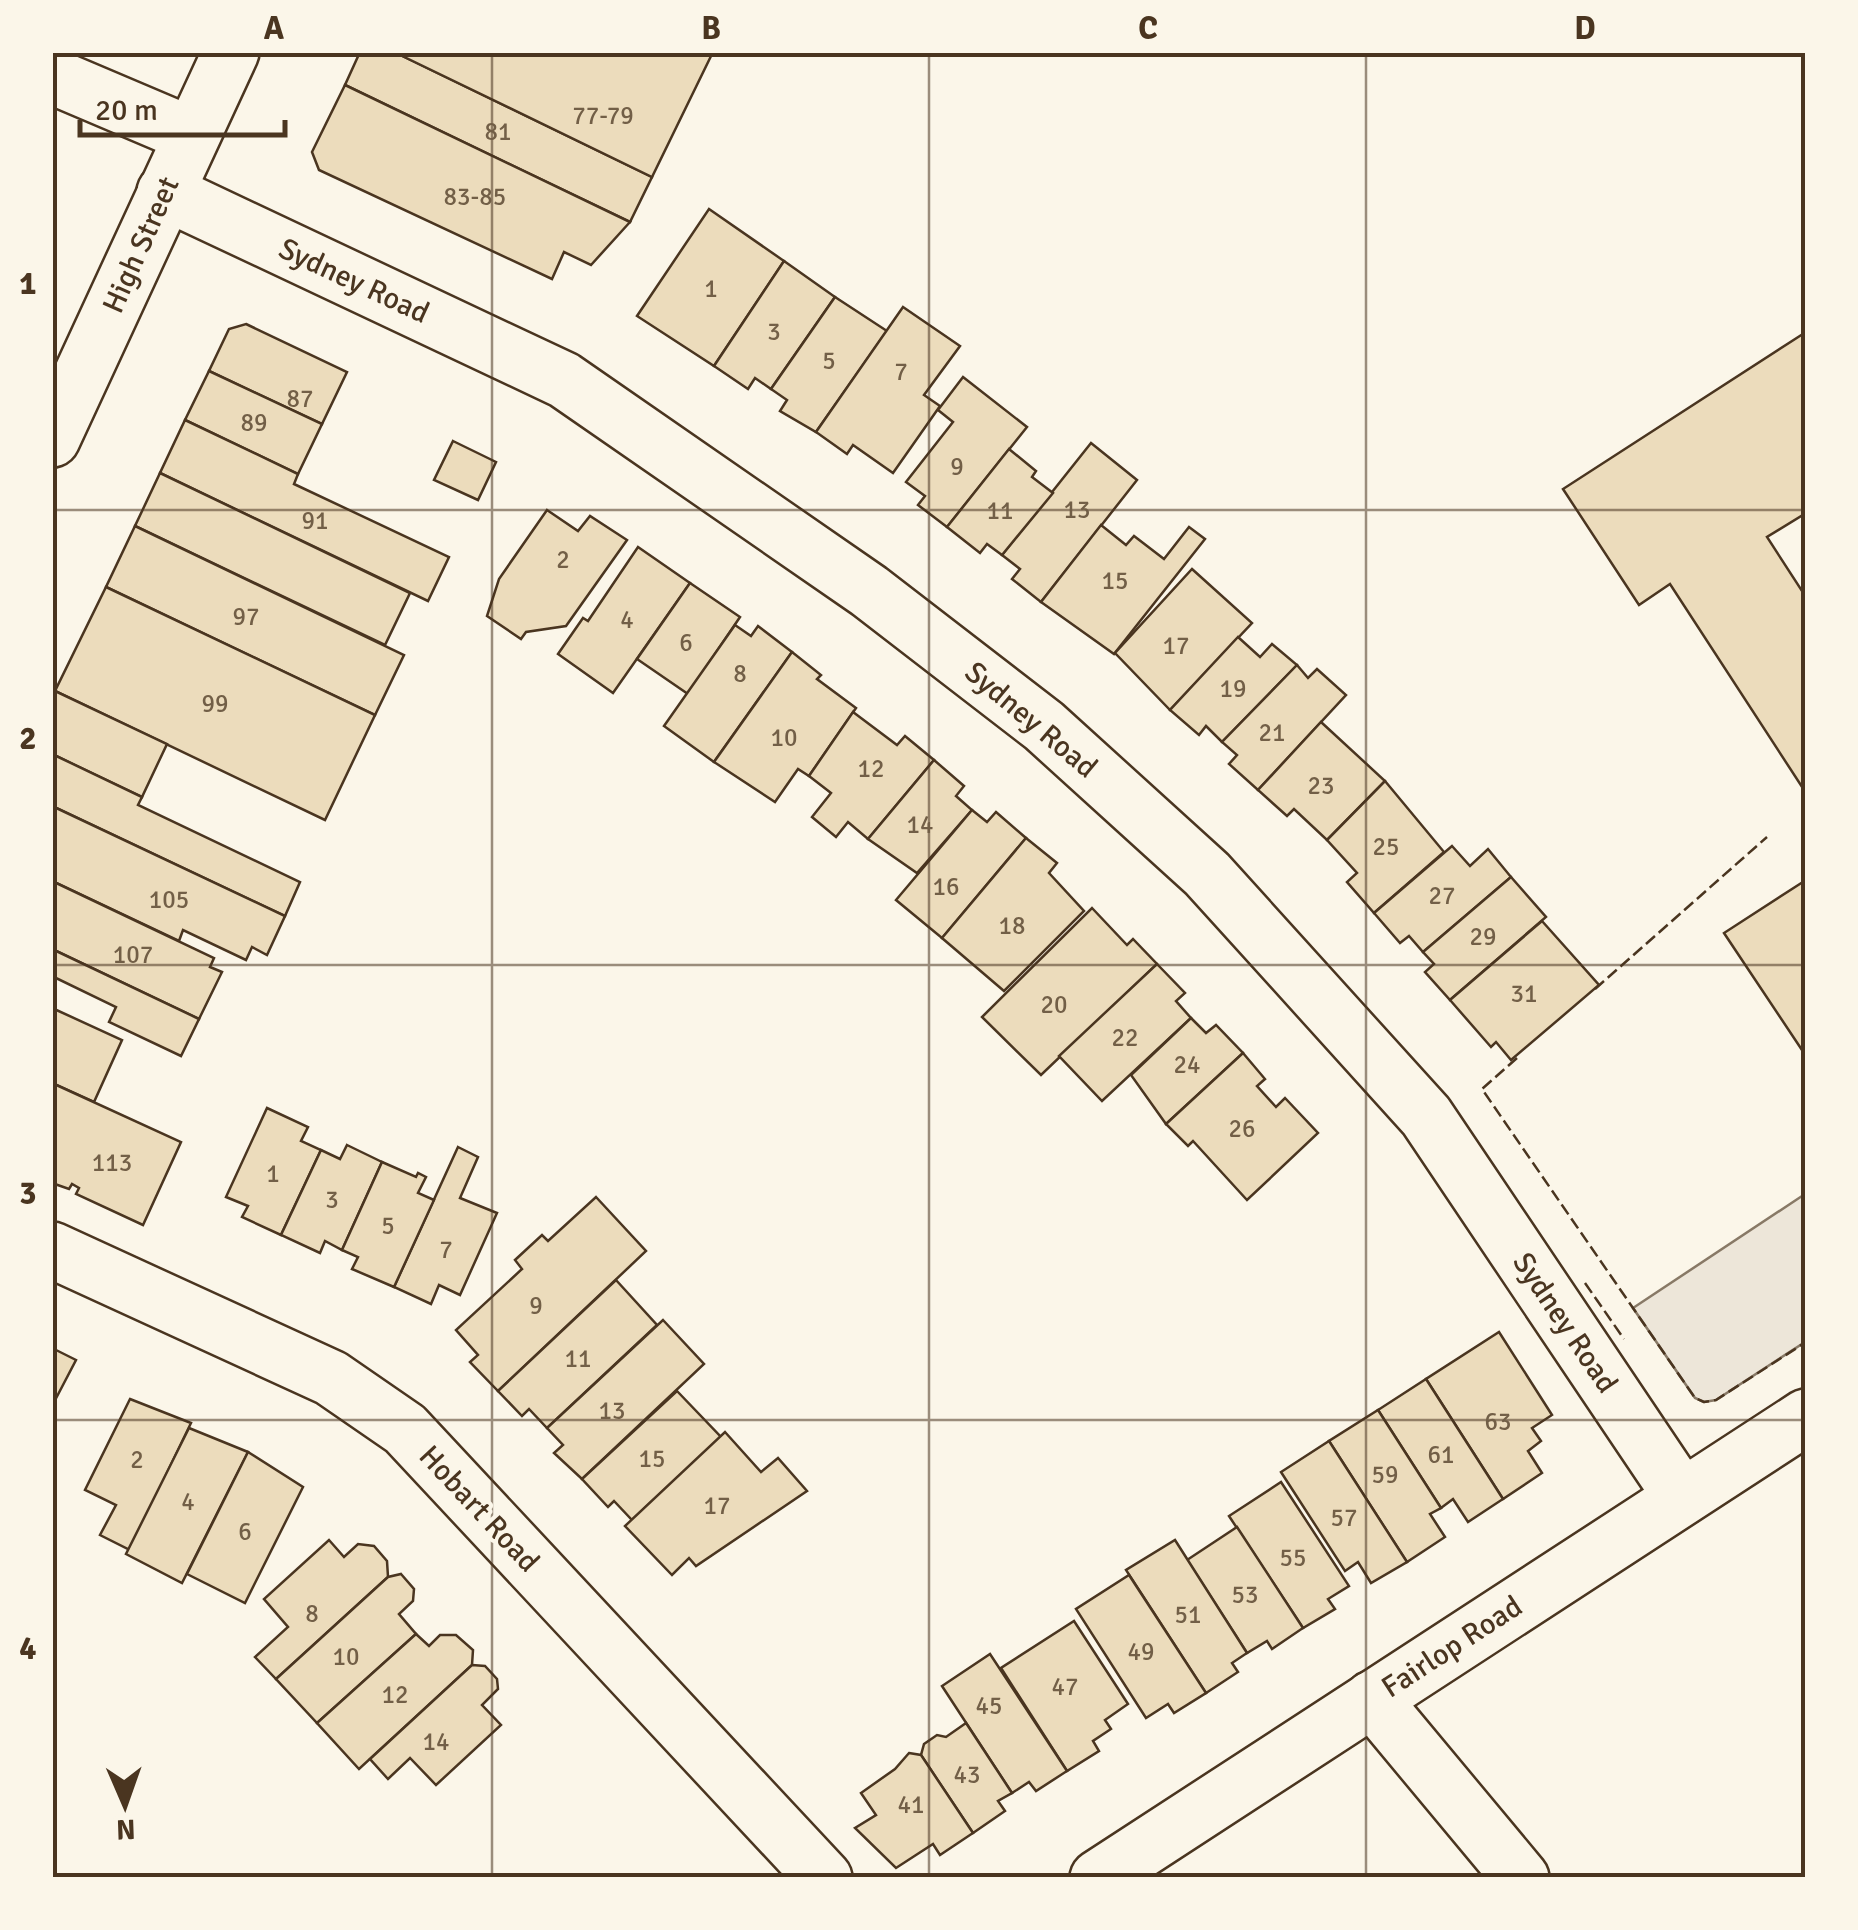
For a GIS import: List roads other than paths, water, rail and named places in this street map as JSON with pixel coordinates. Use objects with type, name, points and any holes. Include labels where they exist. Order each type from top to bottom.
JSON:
[{"type":"street","name":"High Street","points":[[52,439],[231,52]]},
{"type":"street","points":[[52,76],[191,135]]},
{"type":"street","name":"Sydney Road","points":[[165,192],[564,380],[869,590],[1044,726],[1207,874],[1426,1116],[1682,1497]]},
{"type":"street","name":"Hobart Road","points":[[52,1250],[331,1378],[405,1430],[824,1878]]},
{"type":"street","name":"Fairlop Road","points":[[1098,1878],[1806,1417]]},
{"type":"street","points":[[1372,1699],[1521,1878]]}]
